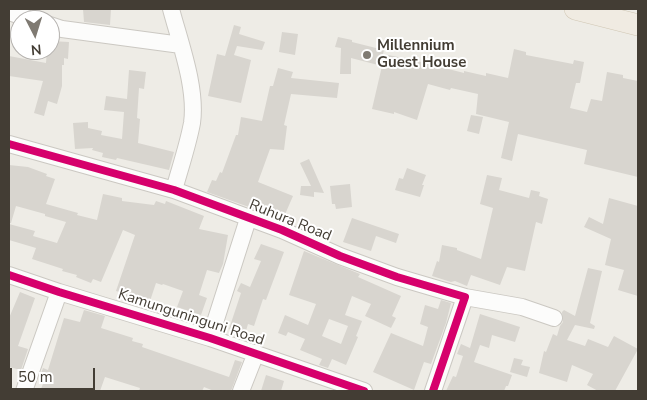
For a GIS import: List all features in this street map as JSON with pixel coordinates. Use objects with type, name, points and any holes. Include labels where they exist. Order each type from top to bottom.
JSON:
[{"type":"main road","points":[[575,9],[638,25]]},
{"type":"street","points":[[171,9],[190,83],[192,103],[192,122],[174,190]]},
{"type":"street","points":[[60,28],[181,45]]},
{"type":"street","name":"Ruhura Road","points":[[9,144],[174,190],[282,230],[340,256],[397,277],[465,297],[522,307],[554,318]]},
{"type":"street","points":[[210,338],[248,219]]},
{"type":"street","name":"Kamunguninguni Road","points":[[9,274],[59,292],[256,353],[362,391]]},
{"type":"street","points":[[24,391],[59,292]]},
{"type":"street","points":[[433,391],[465,297]]},
{"type":"street","points":[[241,391],[256,353]]},
{"type":"building","points":[[83,9],[111,9],[110,25],[84,22]]},
{"type":"building","points":[[234,25],[241,27],[239,34],[265,42],[262,50],[237,46],[234,55],[251,60],[241,103],[208,96],[217,54],[225,56]]},
{"type":"building","points":[[282,32],[298,34],[295,55],[279,52]]},
{"type":"building","points":[[338,37],[384,50],[383,54],[464,73],[464,71],[486,76],[486,73],[508,78],[514,49],[526,52],[526,55],[573,64],[574,60],[584,62],[580,83],[576,83],[570,108],[587,112],[591,99],[602,101],[607,72],[623,75],[623,78],[638,81],[638,177],[584,164],[587,150],[518,134],[512,161],[501,158],[509,122],[476,114],[478,94],[451,88],[450,90],[428,84],[417,120],[394,112],[394,114],[372,109],[382,66],[351,58],[351,74],[340,74],[341,48],[335,47]]},
{"type":"building","points":[[60,42],[69,42],[68,59],[64,58],[64,65],[62,65],[62,86],[57,104],[48,101],[44,116],[34,113],[43,81],[9,76],[9,56],[10,60],[30,60],[46,63],[46,60],[60,60]]},
{"type":"building","points":[[278,68],[293,72],[291,78],[339,83],[337,98],[291,94],[284,125],[287,126],[284,150],[270,149],[258,182],[293,196],[283,219],[261,209],[260,211],[207,192],[212,180],[216,181],[220,172],[222,173],[236,135],[238,135],[241,117],[262,121],[270,86],[273,86]]},
{"type":"building","points":[[129,70],[146,72],[144,89],[139,88],[137,118],[140,119],[138,143],[174,152],[169,170],[117,158],[116,160],[102,157],[103,153],[92,150],[93,148],[75,149],[73,123],[88,122],[88,128],[102,131],[101,135],[122,139],[124,112],[104,110],[106,96],[127,99]]},
{"type":"building","points":[[471,115],[483,117],[479,134],[467,131]]},
{"type":"building","points":[[309,159],[324,193],[314,192],[314,197],[300,195],[301,186],[311,186],[300,163]]},
{"type":"building","points":[[9,165],[28,167],[55,179],[46,204],[78,213],[77,215],[97,220],[103,194],[122,198],[122,201],[154,205],[156,201],[165,204],[166,201],[204,216],[199,229],[228,235],[223,264],[219,273],[207,270],[199,295],[207,298],[201,315],[177,307],[183,291],[163,284],[156,283],[148,307],[125,299],[126,294],[116,291],[135,235],[123,230],[101,282],[93,279],[91,283],[76,277],[77,275],[62,271],[63,269],[32,259],[36,248],[9,240],[9,224],[35,231],[33,236],[57,243],[66,222],[16,206],[11,223],[9,223]]},
{"type":"building","points":[[407,168],[426,175],[420,197],[395,190],[399,178],[403,179]]},
{"type":"building","points":[[487,175],[502,178],[499,190],[529,198],[531,190],[540,192],[539,196],[548,199],[542,224],[536,222],[525,271],[507,267],[500,285],[471,275],[467,286],[455,281],[451,282],[432,276],[437,261],[439,262],[442,245],[457,248],[457,250],[481,259],[493,208],[480,204]]},
{"type":"building","points":[[350,184],[352,207],[336,209],[335,204],[332,204],[330,186]]},
{"type":"building","points":[[609,198],[638,206],[638,296],[618,290],[624,270],[605,265],[611,239],[584,227],[589,217],[603,224]]},
{"type":"building","points":[[352,218],[399,234],[396,243],[376,236],[371,251],[343,242]]},
{"type":"building","points":[[261,244],[284,252],[266,300],[263,299],[254,326],[248,324],[245,334],[229,329],[241,293],[237,291],[241,283],[250,287],[261,261],[254,259]]},
{"type":"building","points":[[304,251],[360,274],[358,277],[401,296],[392,316],[396,318],[391,328],[365,316],[371,304],[352,296],[345,315],[362,321],[356,336],[358,337],[346,365],[332,359],[328,368],[319,365],[322,359],[300,350],[305,339],[288,332],[286,336],[278,333],[285,315],[308,325],[316,304],[289,295]],"holes":[[[329,319],[348,326],[341,344],[322,336]]]},
{"type":"building","points":[[588,268],[602,271],[590,323],[595,326],[594,329],[575,325],[567,340],[585,346],[588,339],[608,347],[614,336],[638,349],[615,391],[598,391],[587,385],[593,374],[572,365],[567,382],[539,373],[544,351],[546,352],[553,334],[557,336],[563,322],[562,312],[564,310],[575,316]]},
{"type":"building","points":[[20,292],[35,298],[18,346],[28,349],[21,370],[9,367],[9,318]]},
{"type":"building","points":[[441,300],[451,303],[446,323],[431,364],[424,362],[414,390],[373,372],[391,333],[423,346],[428,327],[420,324],[425,305],[438,309]]},
{"type":"building","points":[[84,310],[105,316],[101,328],[133,338],[132,341],[143,344],[142,347],[229,377],[235,360],[242,362],[231,391],[214,391],[204,387],[202,391],[139,391],[140,388],[105,377],[100,391],[48,391],[41,389],[44,381],[39,379],[43,368],[48,370],[64,318],[80,322]]},
{"type":"building","points":[[480,314],[520,327],[515,342],[492,335],[489,348],[480,345],[474,362],[512,375],[508,386],[506,386],[504,391],[446,391],[453,376],[456,377],[463,356],[457,354],[461,344],[470,348]]},
{"type":"building","points":[[514,358],[523,360],[521,365],[530,367],[527,377],[510,372]]},
{"type":"building","points":[[266,375],[284,381],[281,391],[261,391]]},
{"type":"cycle path","points":[[9,144],[174,190],[282,230],[340,256],[397,277],[465,297],[433,391]]},
{"type":"cycle path","points":[[9,275],[210,338],[364,391]]},
{"type":"place","name":"Millennium Guest House","points":[[367,55]]}]
